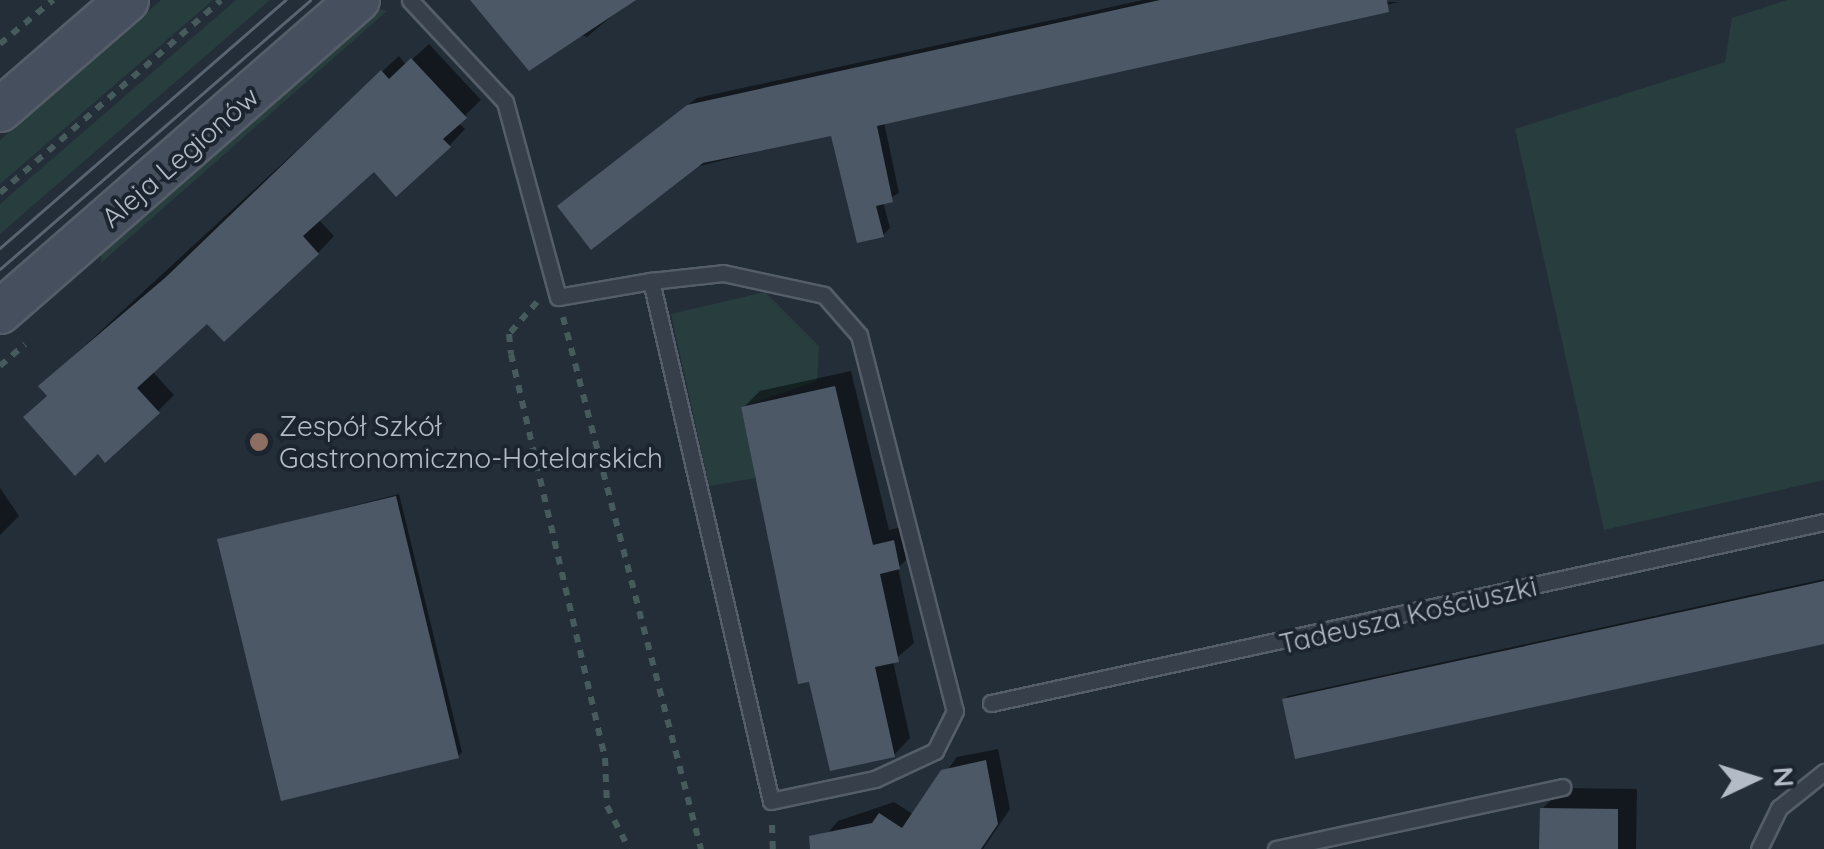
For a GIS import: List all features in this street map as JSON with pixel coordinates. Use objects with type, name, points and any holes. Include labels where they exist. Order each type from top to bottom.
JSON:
[{"type":"main road","points":[[0,110],[127,0]]},
{"type":"main road","name":"Aleja Legionów","points":[[0,312],[358,0]]},
{"type":"lane","points":[[410,0],[505,102],[558,297],[650,281],[724,273],[790,282],[824,295],[859,335],[956,711],[935,750],[875,780],[771,801],[650,281]]},
{"type":"lane","name":"Tadeusza Kościuszki","points":[[991,703],[1824,522]]},
{"type":"lane","points":[[1760,849],[1778,808],[1824,772]]},
{"type":"lane","points":[[1276,849],[1562,787]]},
{"type":"path","points":[[0,44],[53,0]]},
{"type":"path","points":[[0,194],[221,0]]},
{"type":"path","points":[[552,275],[509,334],[605,758],[608,806],[629,849]]},
{"type":"path","points":[[558,297],[702,849]]},
{"type":"green space","points":[[161,0],[213,0],[0,184],[0,140]]},
{"type":"green space","points":[[236,0],[270,0],[0,234],[0,204]]},
{"type":"green space","points":[[1787,0],[1824,0],[1824,480],[1604,530],[1515,129],[1725,62],[1732,18]]},
{"type":"green space","points":[[375,8],[387,11],[101,263],[101,249]]},
{"type":"green space","points":[[765,292],[819,346],[817,381],[741,407],[756,478],[709,486],[671,314]]},
{"type":"building","points":[[470,0],[636,0],[529,71]]},
{"type":"building","points":[[1160,0],[1387,0],[1389,12],[877,126],[893,202],[876,206],[884,237],[857,243],[831,136],[703,163],[591,250],[557,206],[687,105]]},
{"type":"building","points":[[411,58],[467,118],[443,139],[451,147],[396,197],[374,172],[303,236],[319,254],[224,342],[207,324],[137,388],[160,413],[105,463],[98,454],[75,476],[23,417],[47,396],[38,386],[166,277],[381,70],[389,79]]},
{"type":"building","points":[[835,386],[873,545],[894,540],[900,569],[880,574],[899,662],[875,667],[895,757],[830,771],[809,682],[798,684],[741,407]]},
{"type":"building","points":[[396,496],[459,758],[281,801],[217,539]]},
{"type":"building","points":[[1824,581],[1824,644],[1295,759],[1282,699]]},
{"type":"building","points":[[986,760],[998,824],[981,849],[810,849],[809,836],[872,823],[879,813],[902,828],[941,770]]},
{"type":"building","points":[[1540,808],[1618,809],[1618,849],[1539,849]]},
{"type":"tram line","points":[[0,248],[285,0]]},
{"type":"tram line","points":[[0,269],[310,0]]},
{"type":"place","name":"Zespół Szkół Gastronomiczno-Hotelarskich","points":[[259,442]]}]
